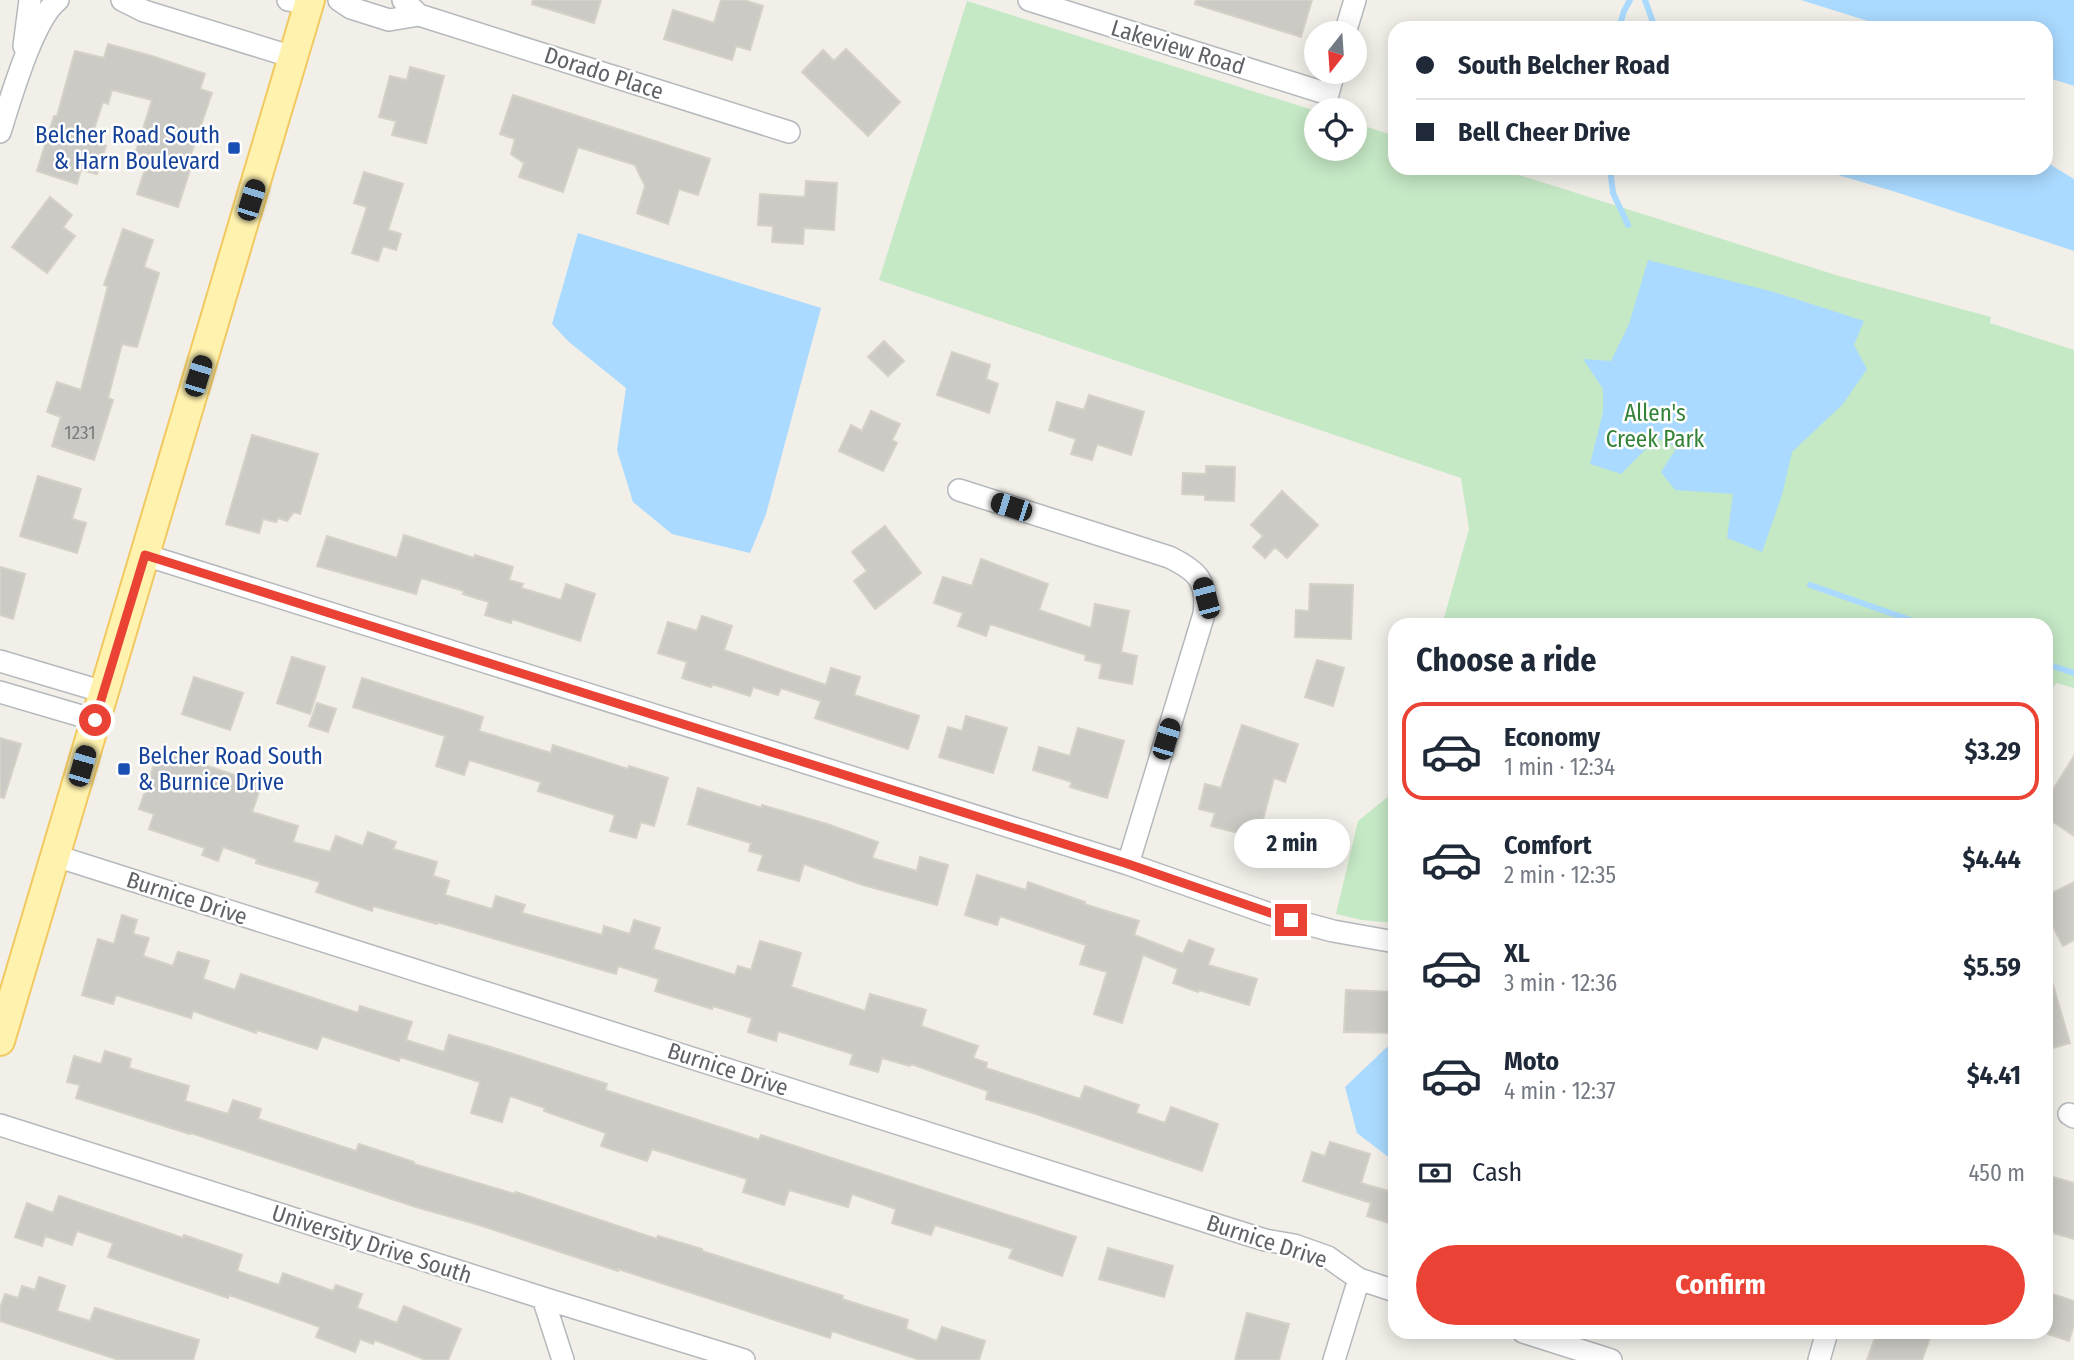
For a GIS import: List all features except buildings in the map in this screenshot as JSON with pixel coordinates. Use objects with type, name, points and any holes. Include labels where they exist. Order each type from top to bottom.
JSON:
[{"type":"main road","points":[[0,1041],[293,57],[302,1]]},
{"type":"street","points":[[21,65],[30,0]]},
{"type":"street","points":[[0,132],[21,65],[52,4],[58,0]]},
{"type":"street","points":[[122,0],[144,10],[293,57]]},
{"type":"street","name":"Dorado Place","points":[[339,0],[352,8],[389,20],[419,15]]},
{"type":"street","name":"Dorado Place","points":[[403,0],[419,15],[789,132]]},
{"type":"street","name":"Lakeview Road","points":[[1029,0],[1328,94],[1331,84]]},
{"type":"street","points":[[1349,21],[1355,0]]},
{"type":"street","points":[[959,490],[1169,557],[1186,565],[1200,578],[1206,598],[1204,614],[1128,864]]},
{"type":"street","points":[[145,555],[1128,864],[1270,914],[1333,931],[1388,941]]},
{"type":"street","points":[[0,661],[104,692]]},
{"type":"street","points":[[0,692],[95,720]]},
{"type":"street","name":"Burnice Drive","points":[[56,856],[1236,1231],[1294,1245],[1328,1257],[1359,1279],[1388,1289]]},
{"type":"street","name":"University Drive South","points":[[0,1125],[744,1360]]},
{"type":"street","points":[[1334,1360],[1359,1279]]},
{"type":"street","points":[[543,1298],[563,1360]]},
{"type":"street","points":[[1542,1339],[1598,1358]]},
{"type":"street","points":[[1819,1360],[1825,1339]]},
{"type":"green space","name":"Allen's Creek Park","points":[[967,1],[1304,107],[1304,161],[1367,161],[1367,127],[1388,134],[1388,175],[1519,175],[1839,276],[1991,317],[1990,323],[2074,350],[2074,688],[2056,683],[2053,688],[2053,618],[1444,618],[1469,529],[1461,478],[879,280]]},
{"type":"green space","points":[[1388,797],[1388,922],[1336,914],[1358,821]]},
{"type":"water","points":[[1801,0],[2074,0],[2074,86],[2053,79],[2053,21],[1868,21]]},
{"type":"water","points":[[2053,166],[2074,179],[2074,251],[1838,175],[2053,175]]},
{"type":"water","points":[[578,233],[821,308],[766,514],[750,553],[672,534],[633,502],[617,450],[626,388],[569,342],[552,324]]},
{"type":"water","points":[[1648,260],[1774,292],[1864,321],[1854,345],[1867,369],[1843,404],[1792,452],[1782,495],[1762,552],[1727,538],[1733,494],[1675,490],[1661,472],[1677,447],[1657,438],[1621,474],[1590,464],[1603,412],[1603,389],[1583,359],[1611,361],[1629,324]]},
{"type":"water","points":[[1388,1047],[1388,1156],[1357,1133],[1345,1087]]},
{"type":"waterway","points":[[1621,21],[1630,0]]},
{"type":"waterway","points":[[1645,0],[1652,21]]},
{"type":"waterway","points":[[1611,175],[1613,193],[1628,225]]},
{"type":"waterway","points":[[1810,585],[1905,618]]},
{"type":"waterway","points":[[2053,666],[2074,673]]},
{"type":"place","name":"Belcher Road South & Harn Boulevard","points":[[234,148]]},
{"type":"place","name":"Belcher Road South & Burnice Drive","points":[[124,769]]},
{"type":"route","points":[[95,720],[145,555],[1128,864],[1291,920]]}]
